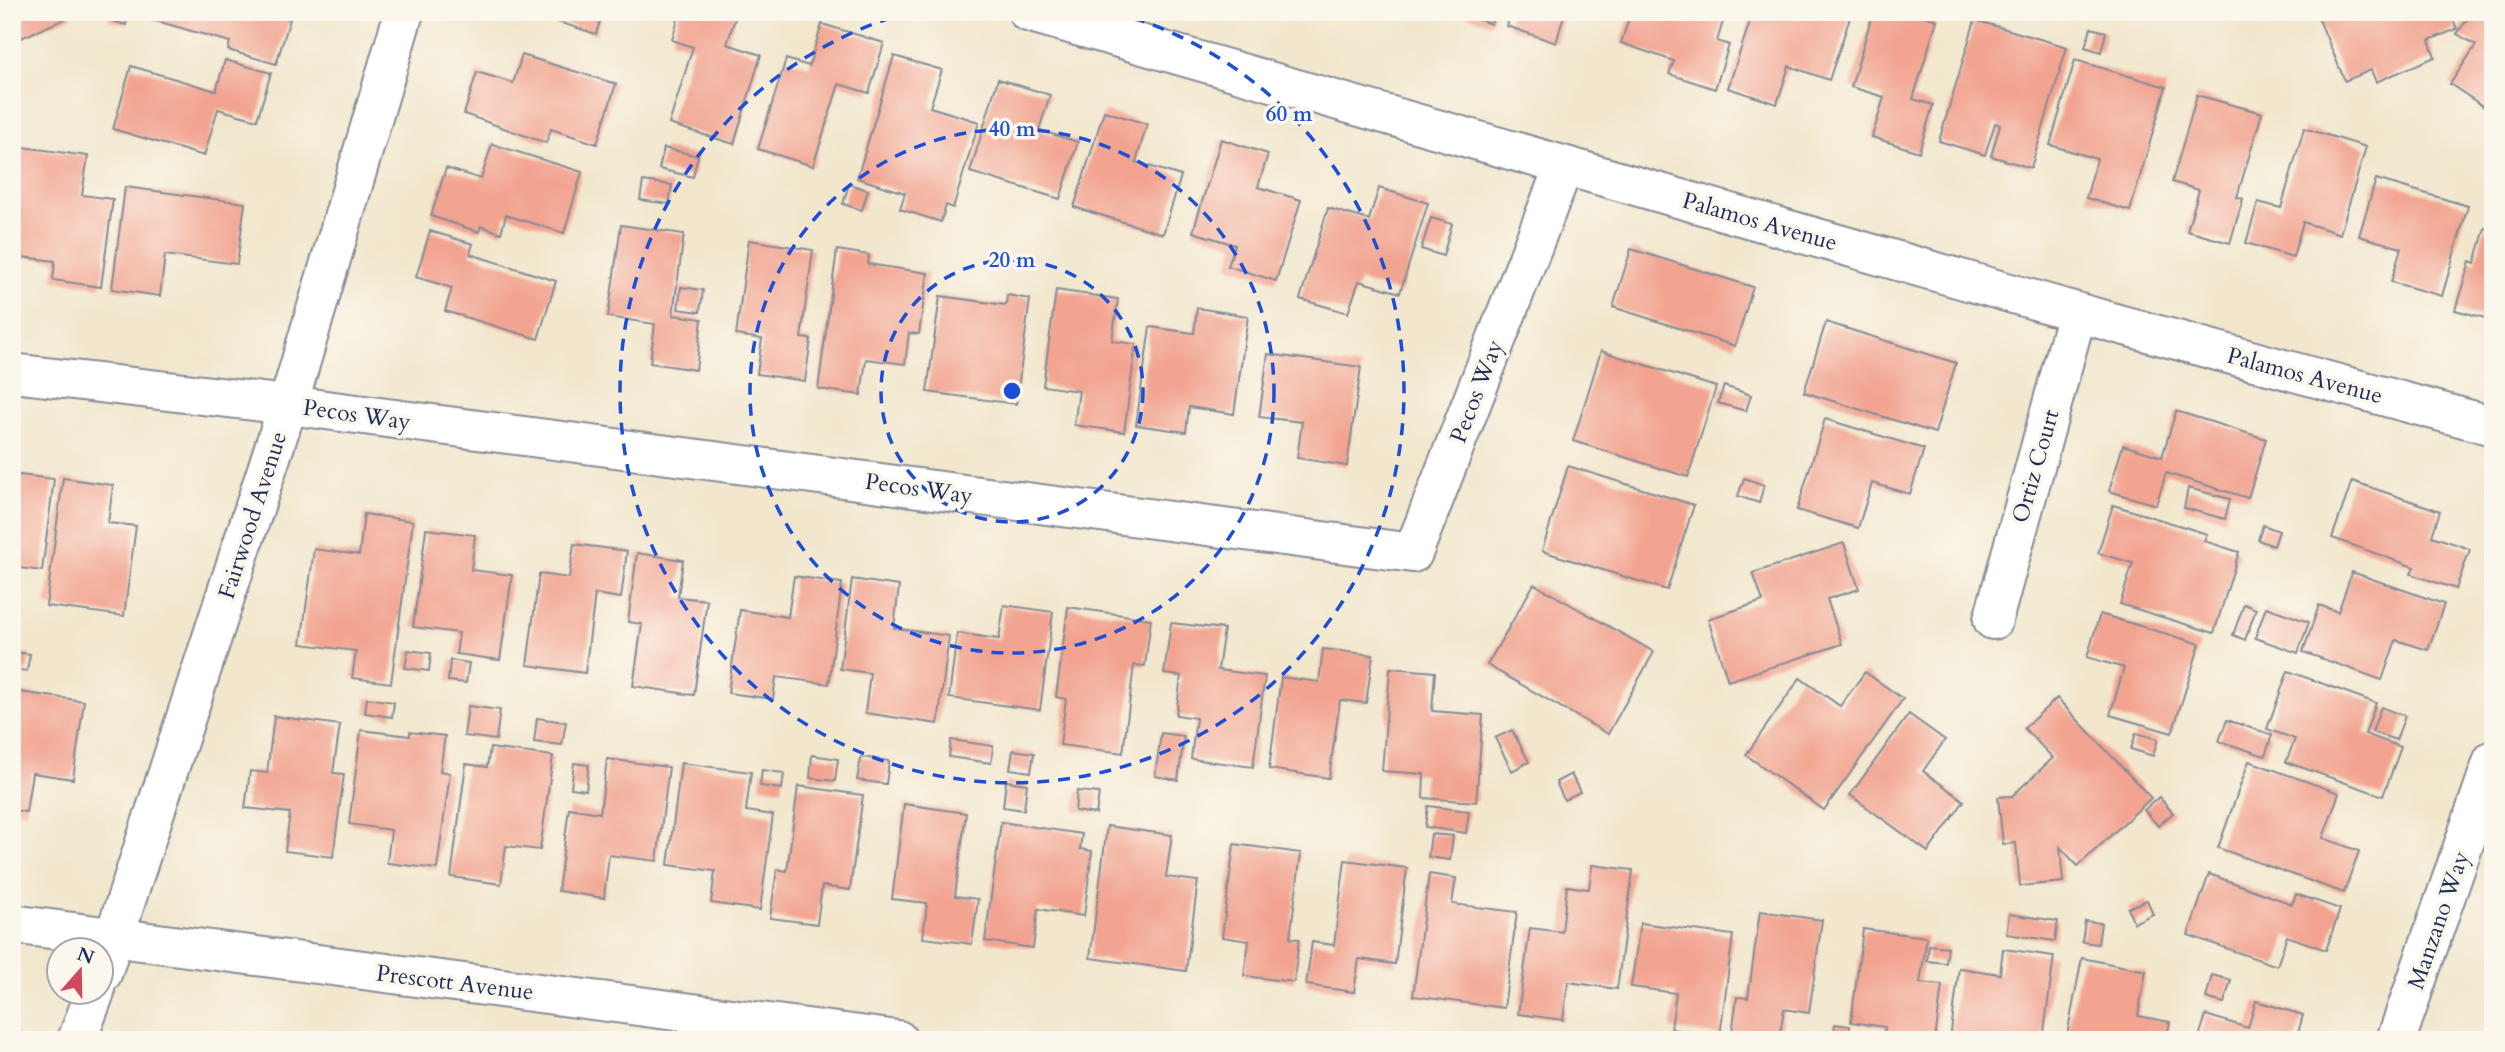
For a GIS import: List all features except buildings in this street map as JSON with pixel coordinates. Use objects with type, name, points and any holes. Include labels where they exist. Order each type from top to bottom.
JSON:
[{"type":"street","name":"Fairwood Avenue","points":[[116,938],[288,405],[404,12]]},
{"type":"street","name":"Palamos Avenue","points":[[1028,12],[2077,313],[2493,426]]},
{"type":"street","name":"Pecos Way","points":[[12,373],[288,405],[1413,553],[1564,166]]},
{"type":"street","name":"Ortiz Court","points":[[1993,620],[2077,313]]},
{"type":"street","name":"Manzano Way","points":[[2396,1040],[2493,760]]},
{"type":"street","name":"Prescott Avenue","points":[[12,924],[101,936]]},
{"type":"street","name":"Prescott Avenue","points":[[116,938],[898,1040]]},
{"type":"street","points":[[77,1040],[90,1006]]}]
